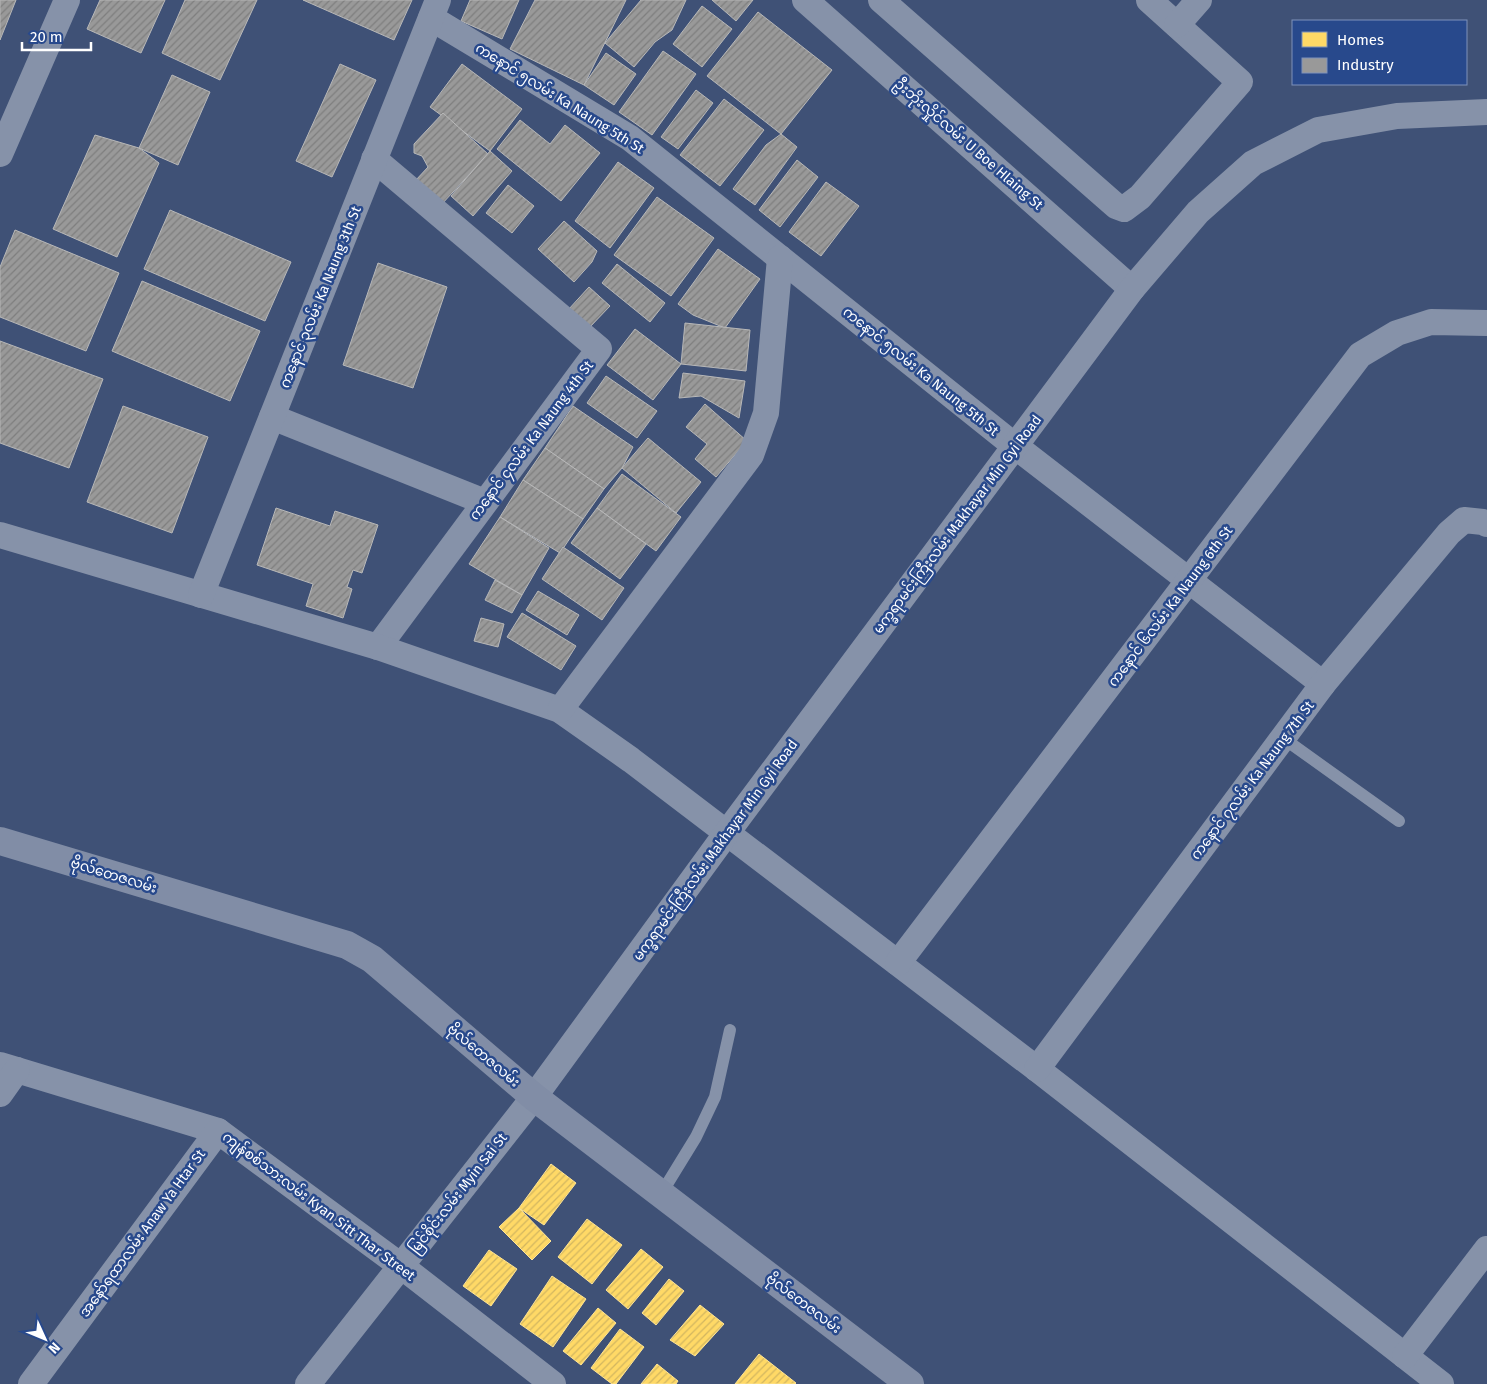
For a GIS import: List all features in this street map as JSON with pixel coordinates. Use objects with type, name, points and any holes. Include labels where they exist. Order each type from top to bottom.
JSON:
[{"type":"main road","name":"ဗိုလ်တေဇလမ်း","points":[[0,841],[348,945],[372,959],[534,1097],[910,1384]]},
{"type":"street","points":[[0,154],[67,0]]},
{"type":"street","name":"ဦးဘိုးလှိုင်လမ်း U Boe Hlaing St","points":[[805,0],[1132,289]]},
{"type":"street","points":[[881,0],[1116,206],[1124,209],[1140,197],[1240,82],[1149,0]]},
{"type":"street","points":[[1177,25],[1199,0]]},
{"type":"street","name":"ကနောင် ၃လမ်း Ka Naung 3th St","points":[[202,594],[434,9]]},
{"type":"street","name":"ကနောင် ၅လမ်း Ka Naung 5th St","points":[[434,9],[630,138],[1015,446],[1323,684]]},
{"type":"street","name":"မက္ခရာမင်းကြီးလမ်း Makhayar Min Gyi Road","points":[[534,1097],[726,834],[1132,289],[1198,212],[1253,163],[1318,130],[1397,116],[1487,112]]},
{"type":"street","name":"ကနောင် ၄လမ်း Ka Naung 4th St","points":[[374,160],[599,349],[378,646]]},
{"type":"street","points":[[560,710],[751,455],[766,412],[780,258]]},
{"type":"street","name":"ကနောင် ၆လမ်း Ka Naung 6th St","points":[[898,963],[1360,355],[1397,333],[1431,322],[1487,323]]},
{"type":"street","points":[[272,417],[485,502]]},
{"type":"street","name":"ကနောင် ၇လမ်း Ka Naung 7th St","points":[[1037,1069],[1323,684],[1449,533],[1464,520],[1487,524]]},
{"type":"street","points":[[0,535],[378,646],[560,710],[631,760],[1037,1069],[1441,1384]]},
{"type":"street","points":[[0,1094],[8,1068]]},
{"type":"street","name":"ကျန်စစ်သားလမ်း Kyan Sitt Thar Street","points":[[8,1068],[218,1131],[401,1266],[554,1384]]},
{"type":"street","name":"မြင်စိုင်းလမ်း Myin Sai St","points":[[308,1384],[534,1097]]},
{"type":"street","name":"အနော်ရထာလမ်း Anaw Ya Htar St","points":[[31,1384],[218,1131]]},
{"type":"street","points":[[1406,1356],[1487,1248]]},
{"type":"lane","points":[[1283,738],[1399,821]]},
{"type":"lane","points":[[661,1194],[696,1137],[715,1096],[730,1030]]},
{"type":"building: Homes","points":[[551,1164],[576,1183],[544,1225],[519,1208]]},
{"type":"building: Homes","points":[[519,1208],[551,1241],[532,1260],[499,1227]]},
{"type":"building: Homes","points":[[587,1219],[622,1245],[592,1284],[558,1257]]},
{"type":"building: Homes","points":[[641,1249],[663,1267],[628,1309],[606,1290]]},
{"type":"building: Homes","points":[[489,1250],[517,1269],[491,1306],[463,1286]]},
{"type":"building: Homes","points":[[552,1276],[586,1299],[553,1347],[520,1324]]},
{"type":"building: Homes","points":[[669,1279],[684,1291],[656,1325],[642,1313]]},
{"type":"building: Homes","points":[[700,1305],[724,1324],[695,1356],[670,1340]]},
{"type":"building: Homes","points":[[598,1308],[616,1323],[581,1365],[563,1351]]},
{"type":"building: Homes","points":[[620,1329],[644,1347],[616,1384],[612,1384],[591,1368]]},
{"type":"building: Homes","points":[[759,1354],[796,1383],[735,1384]]},
{"type":"building: Homes","points":[[657,1364],[678,1381],[676,1384],[641,1384]]},
{"type":"building: Industry","points":[[0,0],[16,0],[0,40]]},
{"type":"building: Industry","points":[[100,0],[165,0],[141,53],[87,29]]},
{"type":"building: Industry","points":[[185,0],[257,0],[220,80],[162,53]]},
{"type":"building: Industry","points":[[303,0],[412,0],[394,40]]},
{"type":"building: Industry","points":[[470,0],[519,0],[502,39],[461,21]]},
{"type":"building: Industry","points":[[535,0],[626,0],[584,85],[510,49]]},
{"type":"building: Industry","points":[[641,0],[686,0],[672,30],[655,42],[634,67],[605,43]]},
{"type":"building: Industry","points":[[712,0],[753,0],[736,21]]},
{"type":"building: Industry","points":[[702,6],[732,29],[702,67],[673,44]]},
{"type":"building: Industry","points":[[758,12],[832,70],[781,134],[707,76]]},
{"type":"building: Industry","points":[[663,51],[696,74],[652,135],[619,112]]},
{"type":"building: Industry","points":[[606,53],[636,74],[614,105],[584,85]]},
{"type":"building: Industry","points":[[340,64],[376,80],[332,177],[296,161]]},
{"type":"building: Industry","points":[[462,64],[522,109],[490,151],[430,107]]},
{"type":"building: Industry","points":[[172,75],[210,92],[178,165],[139,148]]},
{"type":"building: Industry","points":[[696,90],[713,103],[678,149],[661,137]]},
{"type":"building: Industry","points":[[724,99],[764,130],[720,186],[680,155]]},
{"type":"building: Industry","points":[[443,113],[488,154],[441,205],[415,181],[428,167],[422,156],[414,153],[414,144]]},
{"type":"building: Industry","points":[[520,120],[550,144],[565,125],[600,153],[561,201],[497,149]]},
{"type":"building: Industry","points":[[781,134],[797,147],[755,205],[733,189],[766,145]]},
{"type":"building: Industry","points":[[95,135],[139,148],[159,163],[117,257],[53,229]]},
{"type":"building: Industry","points":[[490,151],[512,171],[473,216],[451,196]]},
{"type":"building: Industry","points":[[797,160],[818,177],[780,227],[759,210]]},
{"type":"building: Industry","points":[[618,162],[654,188],[610,248],[575,221]]},
{"type":"building: Industry","points":[[826,182],[859,206],[821,256],[789,232]]},
{"type":"building: Industry","points":[[508,185],[534,206],[512,233],[486,213]]},
{"type":"building: Industry","points":[[657,197],[714,238],[671,296],[614,255]]},
{"type":"building: Industry","points":[[170,210],[291,262],[265,321],[144,269]]},
{"type":"building: Industry","points":[[564,221],[597,251],[592,262],[574,282],[538,249]]},
{"type":"building: Industry","points":[[15,230],[119,273],[86,351],[0,317],[0,267]]},
{"type":"building: Industry","points":[[718,249],[760,279],[725,328],[693,315],[678,304]]},
{"type":"building: Industry","points":[[378,263],[447,287],[413,388],[343,365]]},
{"type":"building: Industry","points":[[617,264],[665,303],[650,322],[602,283]]},
{"type":"building: Industry","points":[[142,281],[260,331],[230,401],[112,351]]},
{"type":"building: Industry","points":[[589,287],[610,306],[588,329],[568,310]]},
{"type":"building: Industry","points":[[685,323],[750,330],[746,371],[681,364]]},
{"type":"building: Industry","points":[[635,329],[681,364],[653,400],[607,365]]},
{"type":"building: Industry","points":[[0,341],[103,379],[69,468],[0,443]]},
{"type":"building: Industry","points":[[683,373],[745,381],[739,418],[701,396],[679,398]]},
{"type":"building: Industry","points":[[606,376],[657,411],[637,438],[587,403]]},
{"type":"building: Industry","points":[[705,404],[747,441],[716,477],[695,459],[707,444],[686,427]]},
{"type":"building: Industry","points":[[123,406],[208,437],[172,533],[87,502]]},
{"type":"building: Industry","points":[[573,406],[633,447],[622,468],[604,489],[545,448]]},
{"type":"building: Industry","points":[[648,438],[701,482],[676,513],[622,468]]},
{"type":"building: Industry","points":[[545,448],[604,489],[583,519],[523,480]]},
{"type":"building: Industry","points":[[622,474],[681,517],[656,551],[597,508]]},
{"type":"building: Industry","points":[[523,480],[583,519],[560,553],[500,517]]},
{"type":"building: Industry","points":[[276,508],[330,526],[335,511],[378,525],[362,573],[353,570],[347,587],[352,589],[343,618],[306,606],[313,584],[257,565]]},
{"type":"building: Industry","points":[[597,508],[646,544],[620,579],[571,543]]},
{"type":"building: Industry","points":[[500,517],[549,548],[522,595],[469,564]]},
{"type":"building: Industry","points":[[563,547],[624,588],[602,620],[542,579]]},
{"type":"building: Industry","points":[[495,580],[522,595],[512,613],[485,600]]},
{"type":"building: Industry","points":[[538,591],[579,615],[567,635],[526,610]]},
{"type":"building: Industry","points":[[522,613],[576,646],[561,670],[507,637]]},
{"type":"building: Industry","points":[[481,618],[504,624],[498,647],[474,641]]}]
